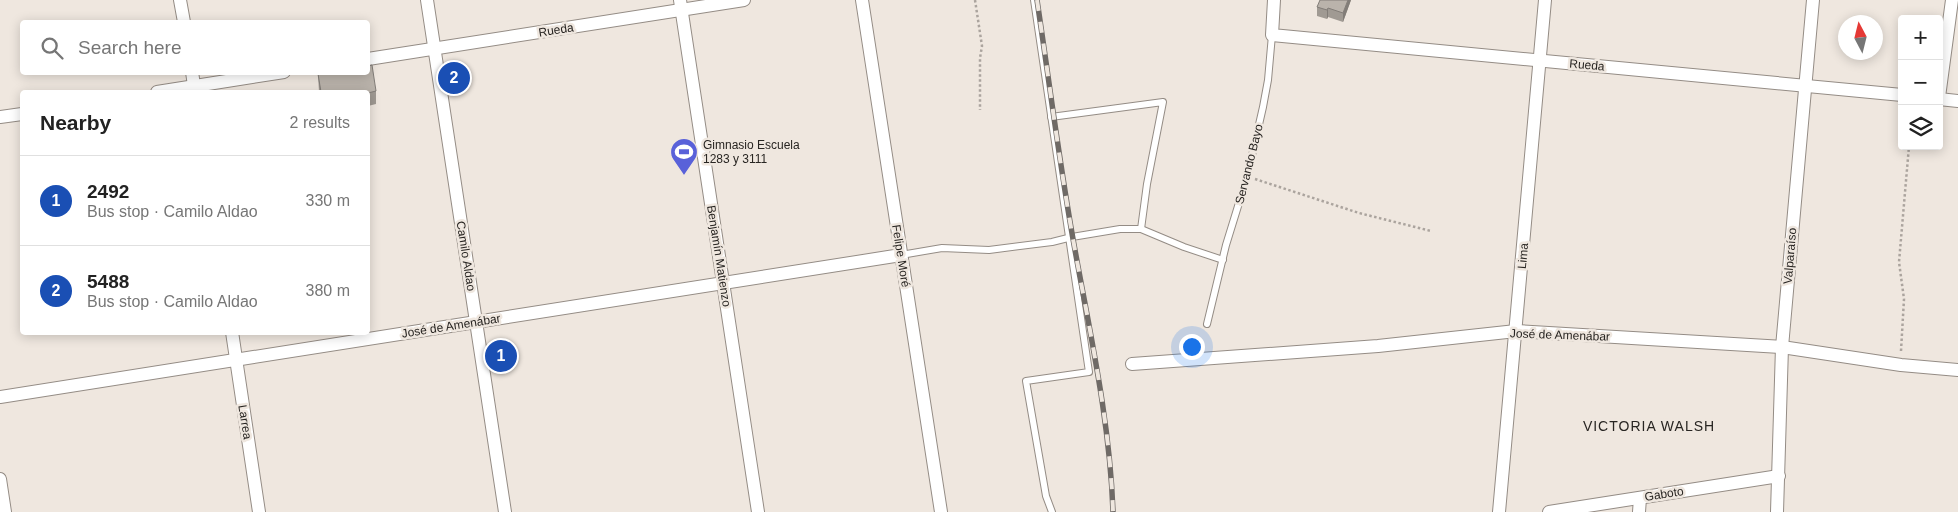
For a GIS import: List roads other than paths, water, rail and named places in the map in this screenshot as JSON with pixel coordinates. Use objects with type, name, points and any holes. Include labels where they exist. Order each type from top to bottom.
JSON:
[{"type":"street","points":[[180,0],[184,20]]},
{"type":"street","name":"Camilo Aldao","points":[[428,0],[505,512]]},
{"type":"street","name":"Rueda","points":[[370,59],[435,49],[680,5],[744,0]]},
{"type":"street","name":"Felipe Moré","points":[[862,0],[938,512]]},
{"type":"street","name":"Servando Bayo","points":[[1272,35],[1274,0]]},
{"type":"street","name":"Lima","points":[[1499,512],[1545,0]]},
{"type":"street","name":"Valparaíso","points":[[1777,512],[1780,476],[1782,347],[1813,0]]},
{"type":"street","points":[[1943,68],[1952,0]]},
{"type":"street","name":"Benjamín Matienzo","points":[[680,5],[758,512]]},
{"type":"street","name":"Rueda","points":[[1272,35],[1898,95]]},
{"type":"street","points":[[192,75],[195,90],[269,75]]},
{"type":"street","points":[[1943,99],[1958,101]]},
{"type":"street","points":[[0,117],[20,114]]},
{"type":"street","name":"José de Amenábar","points":[[0,397],[901,256]]},
{"type":"street","name":"José de Amenábar","points":[[1132,364],[1378,346],[1516,331],[1782,347],[1901,365],[1958,370]]},
{"type":"street","name":"Larrea","points":[[232,335],[259,512]]},
{"type":"street","name":"Gaboto","points":[[1549,512],[1780,476]]},
{"type":"street","points":[[0,479],[5,512]]},
{"type":"street","points":[[1639,512],[1640,498]]},
{"type":"lane","points":[[1034,0],[1089,372],[1026,381],[1046,496],[1052,512]]},
{"type":"lane","name":"Servando Bayo","points":[[1207,324],[1247,177],[1266,89],[1272,35]]},
{"type":"lane","points":[[1051,117],[1163,102],[1147,184],[1141,229]]},
{"type":"lane","points":[[901,256],[942,248],[988,250],[1052,242],[1120,229],[1141,229],[1184,247],[1223,260]]},
{"type":"railway","points":[[1037,0],[1068,209],[1103,409],[1108,443],[1113,512]]},
{"type":"place","name":"5488","points":[[454,78]]},
{"type":"place","name":"Gimnasio Escuela 1283 y 3111","points":[[684,176]]},
{"type":"place","name":"2492","points":[[501,356]]},
{"type":"district","name":"VICTORIA WALSH","points":[[1649,426]]}]
